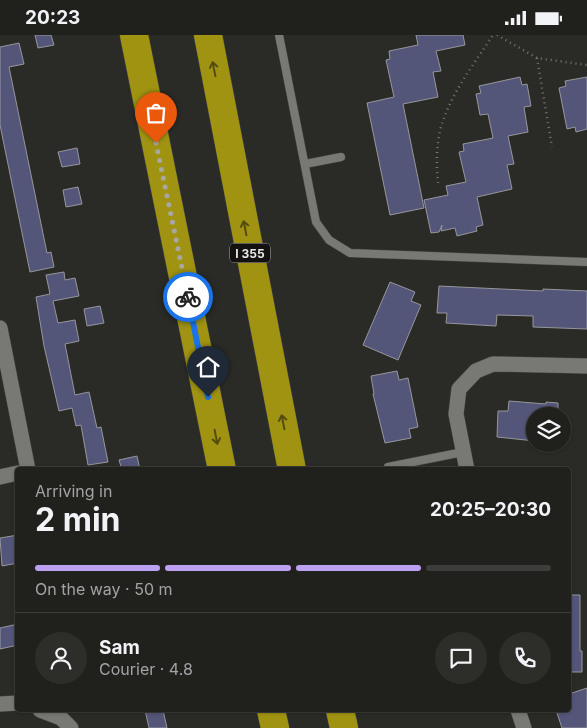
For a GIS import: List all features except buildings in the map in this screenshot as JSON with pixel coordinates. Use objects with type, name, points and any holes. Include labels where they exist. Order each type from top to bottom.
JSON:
[{"type":"highway","points":[[123,35],[152,167],[179,252]]},
{"type":"highway","points":[[134,35],[221,467]]},
{"type":"highway","name":"I 355","points":[[208,35],[291,467]]},
{"type":"highway","points":[[271,712],[275,728]]},
{"type":"highway","points":[[340,712],[344,728]]},
{"type":"street","points":[[0,328],[27,467]]},
{"type":"street","points":[[466,467],[456,414],[458,389],[476,371],[493,364],[587,366]]},
{"type":"street","points":[[0,477],[15,474]]},
{"type":"street","points":[[0,704],[15,703]]},
{"type":"street","points":[[46,712],[66,719]]},
{"type":"street","points":[[519,712],[524,728]]},
{"type":"lane","points":[[279,35],[316,222],[329,240],[350,253],[587,262]]},
{"type":"lane","points":[[305,165],[341,157]]},
{"type":"lane","points":[[388,467],[463,451]]},
{"type":"path","points":[[438,183],[437,166],[443,119],[462,82],[493,35]]},
{"type":"path","points":[[497,35],[537,58],[587,65]]},
{"type":"path","points":[[537,58],[552,147]]},
{"type":"way so far","points":[[156,143],[188,297]]},
{"type":"route","points":[[188,297],[208,397]]}]
